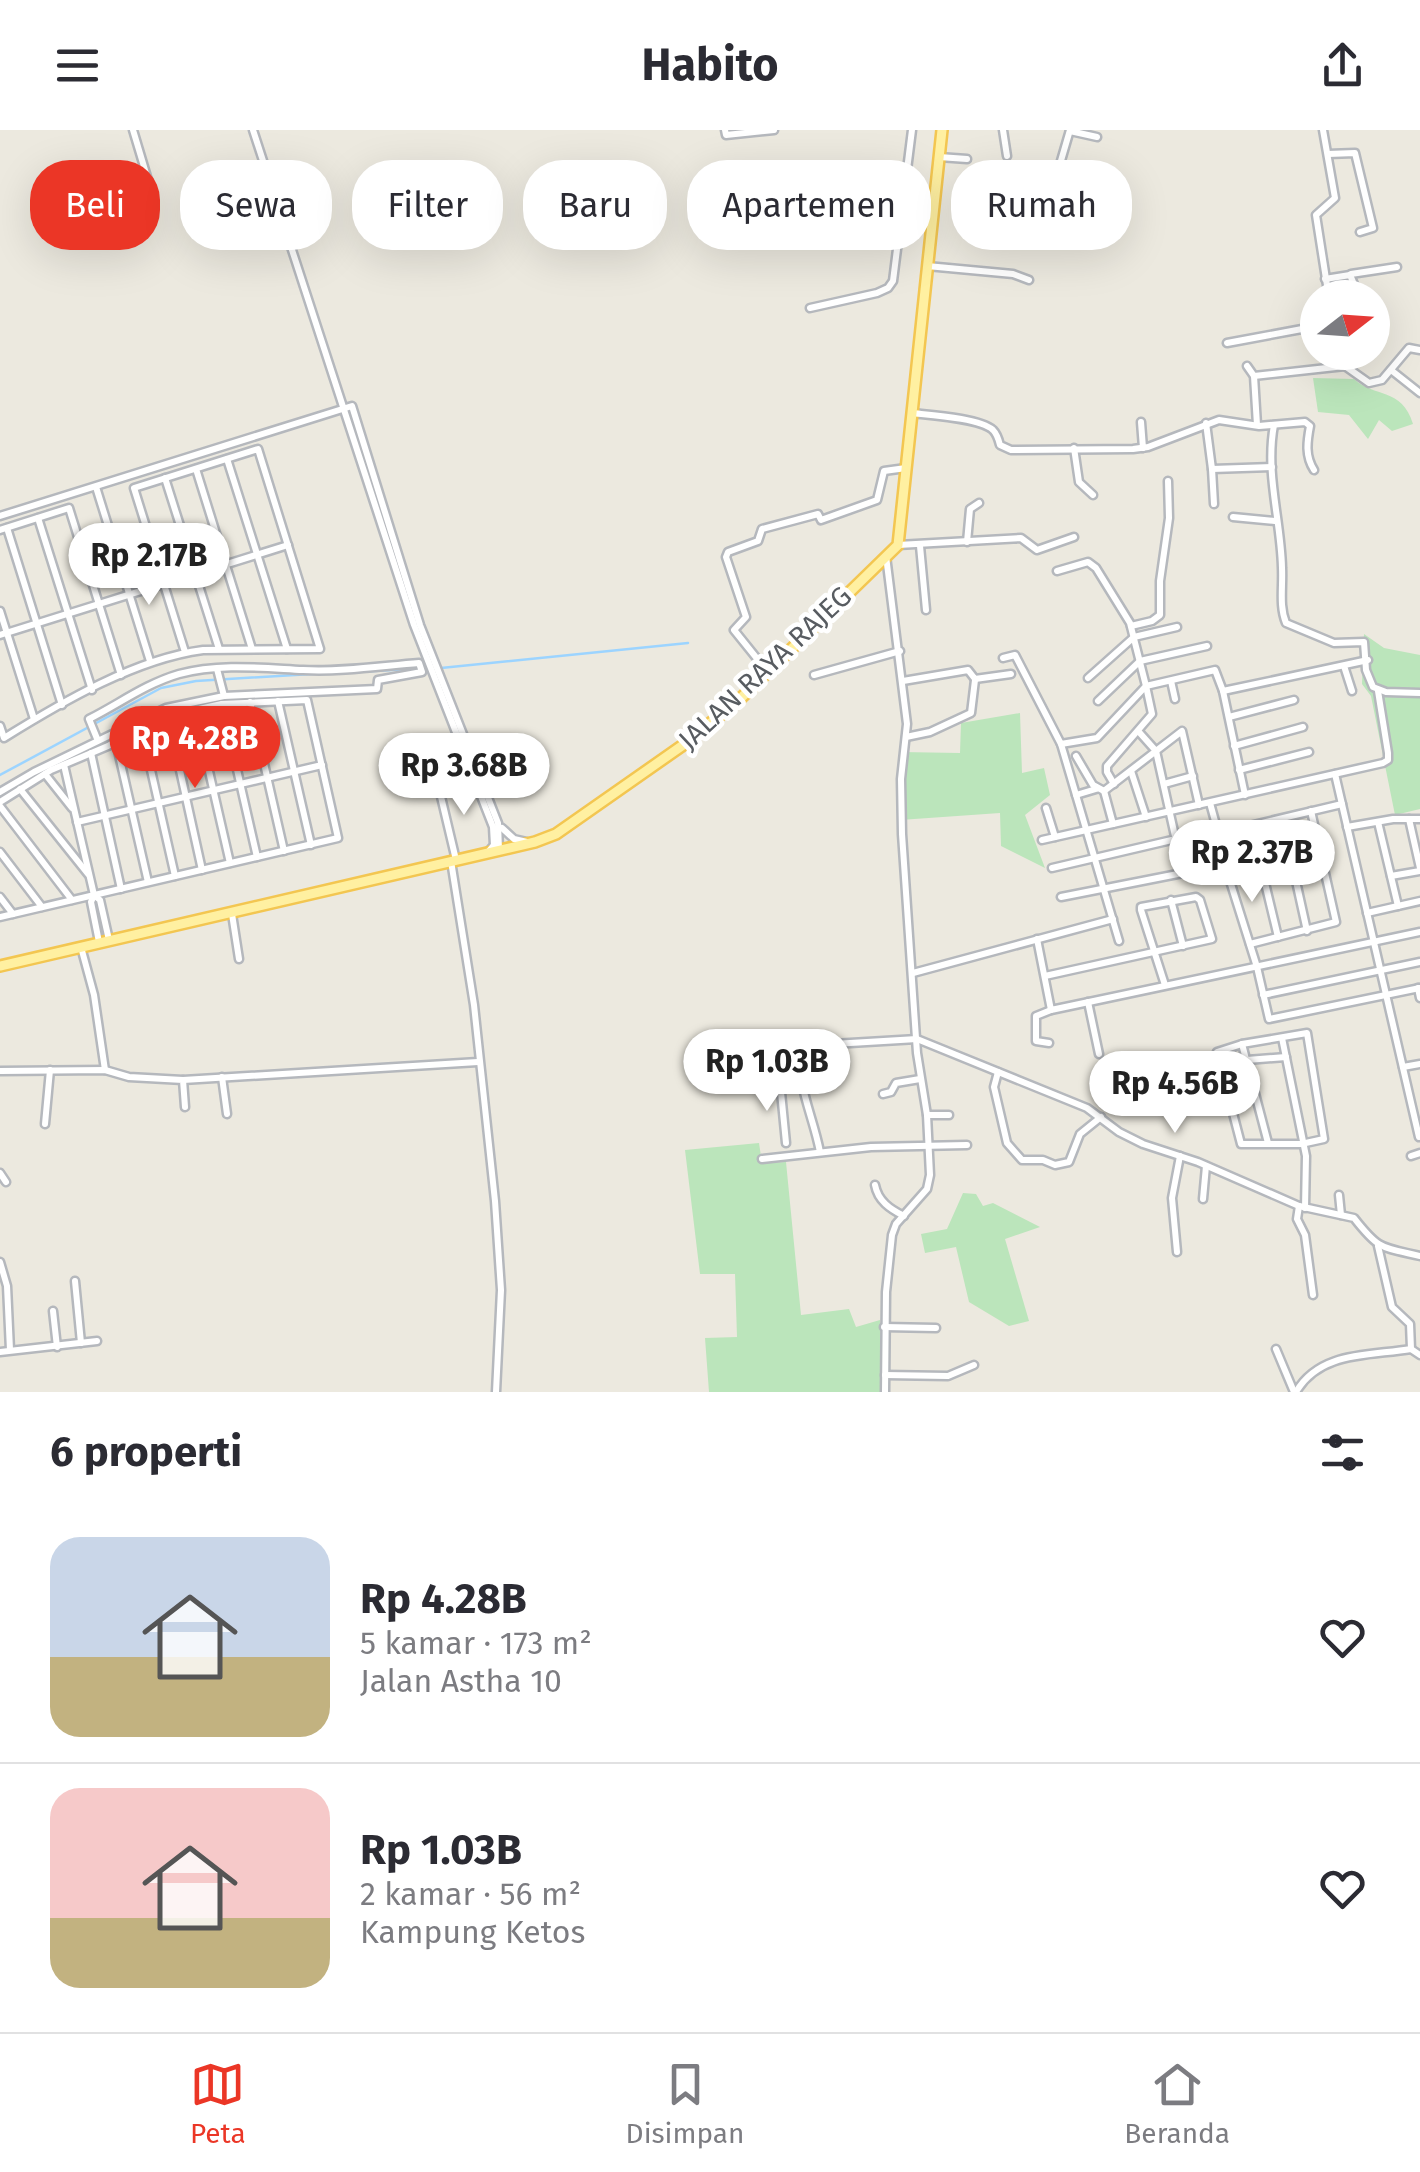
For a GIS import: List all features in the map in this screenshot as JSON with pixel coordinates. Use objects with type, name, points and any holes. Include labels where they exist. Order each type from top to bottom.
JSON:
[{"type":"main road","points":[[898,545],[942,130]]},
{"type":"main road","name":"JALAN RAYA RAJEG","points":[[0,966],[556,834],[647,774],[740,698],[898,545]]},
{"type":"street","points":[[132,130],[141,160]]},
{"type":"street","points":[[253,130],[430,672],[494,827],[494,845],[487,853]]},
{"type":"street","points":[[726,130],[726,135],[774,130]]},
{"type":"street","points":[[810,308],[888,288],[912,130]]},
{"type":"street","points":[[1003,130],[1007,156]]},
{"type":"street","points":[[1323,130],[1335,198],[1316,215],[1326,279],[1397,267]]},
{"type":"street","points":[[1061,160],[1070,131],[1097,137]]},
{"type":"street","points":[[1328,154],[1355,153],[1373,228],[1360,232]]},
{"type":"street","points":[[939,157],[967,160]]},
{"type":"street","points":[[926,266],[1013,274],[1029,280]]},
{"type":"street","points":[[1350,274],[1352,280]]},
{"type":"street","points":[[1227,343],[1300,329]]},
{"type":"street","points":[[1351,370],[1369,383],[1382,380],[1410,348],[1420,350]]},
{"type":"street","points":[[1247,366],[1254,376],[1257,425]]},
{"type":"street","points":[[1254,376],[1309,370]]},
{"type":"street","points":[[1391,370],[1420,393]]},
{"type":"street","points":[[0,516],[352,406],[420,625],[498,823],[502,840],[499,850]]},
{"type":"street","points":[[910,413],[990,428],[1000,445],[1011,450],[1144,448],[1206,423],[1308,423],[1308,461],[1314,470]]},
{"type":"street","points":[[1141,422],[1144,448]]},
{"type":"street","points":[[1206,423],[1214,504]]},
{"type":"street","points":[[1042,840],[1388,760],[1378,690],[1368,679],[1364,642],[1334,643],[1286,623],[1272,467],[1274,425]]},
{"type":"street","points":[[1074,448],[1078,482],[1093,495]]},
{"type":"street","points":[[0,726],[4,738],[150,660],[185,652],[320,649],[258,449],[134,488],[185,652]]},
{"type":"street","points":[[227,459],[287,649]]},
{"type":"street","points":[[1212,469],[1272,467]]},
{"type":"street","points":[[196,468],[252,649]]},
{"type":"street","points":[[767,671],[734,630],[746,617],[726,557],[728,552],[758,540],[762,529],[818,514],[821,520],[874,502],[880,493],[884,470],[906,468]]},
{"type":"street","points":[[165,478],[219,650]]},
{"type":"street","points":[[1130,626],[1160,615],[1160,581],[1170,518],[1168,481]]},
{"type":"street","points":[[96,487],[150,660]]},
{"type":"street","points":[[967,542],[970,509],[979,503]]},
{"type":"street","points":[[62,705],[4,529],[69,508],[121,675]]},
{"type":"street","points":[[1232,517],[1276,521]]},
{"type":"street","points":[[38,518],[92,690]]},
{"type":"street","points":[[898,545],[1024,538],[1037,550],[1074,536]]},
{"type":"street","points":[[4,634],[288,545]]},
{"type":"street","points":[[920,546],[926,610]]},
{"type":"street","points":[[885,1392],[884,1326],[892,1236],[929,1182],[930,1147],[920,1079],[902,834],[901,779],[906,737],[903,681],[886,556]]},
{"type":"street","points":[[1058,571],[1093,564],[1134,636],[1152,714],[1107,766],[1106,772],[1114,784]]},
{"type":"street","points":[[0,611],[4,634],[34,720]]},
{"type":"street","points":[[1088,678],[1134,636],[1176,626]]},
{"type":"street","points":[[1098,701],[1140,661],[1207,646]]},
{"type":"street","points":[[814,675],[900,651]]},
{"type":"street","points":[[1003,658],[1015,655],[1062,744],[1119,941]]},
{"type":"street","points":[[1223,692],[1368,660]]},
{"type":"street","points":[[0,792],[166,708],[223,700],[374,690],[378,680],[421,668],[333,670],[256,666],[219,676],[182,674],[133,692],[89,719],[98,741]]},
{"type":"street","points":[[1344,666],[1352,691]]},
{"type":"street","points":[[903,681],[968,670],[975,679],[971,713],[930,732],[906,737]]},
{"type":"street","points":[[1062,744],[1097,738],[1146,686],[1215,670],[1245,795]]},
{"type":"street","points":[[975,679],[1011,674]]},
{"type":"street","points":[[219,676],[257,857]]},
{"type":"street","points":[[1170,680],[1175,699]]},
{"type":"street","points":[[1378,690],[1420,693]]},
{"type":"street","points":[[0,917],[338,838],[307,700],[223,700],[168,716],[64,764],[0,804],[72,900]]},
{"type":"street","points":[[1229,718],[1294,700]]},
{"type":"street","points":[[278,701],[310,844]]},
{"type":"street","points":[[250,702],[284,850]]},
{"type":"street","points":[[195,710],[230,863]]},
{"type":"street","points":[[168,716],[202,870]]},
{"type":"street","points":[[140,726],[175,876]]},
{"type":"street","points":[[1234,746],[1303,728]]},
{"type":"street","points":[[1076,794],[1114,784],[1182,731],[1199,805]]},
{"type":"street","points":[[1139,732],[1156,752],[1183,872]]},
{"type":"street","points":[[116,742],[148,882]]},
{"type":"street","points":[[1240,770],[1309,752]]},
{"type":"street","points":[[91,754],[121,888]]},
{"type":"street","points":[[1076,756],[1100,790],[1113,824]]},
{"type":"street","points":[[64,764],[94,895],[100,900],[104,941]]},
{"type":"street","points":[[77,822],[322,766]]},
{"type":"street","points":[[1131,771],[1146,817]]},
{"type":"street","points":[[45,774],[75,812]]},
{"type":"street","points":[[1335,774],[1419,1137]]},
{"type":"street","points":[[1164,784],[1193,776]]},
{"type":"street","points":[[438,784],[454,861],[474,1005],[500,1266],[496,1392]]},
{"type":"street","points":[[20,789],[89,876]]},
{"type":"street","points":[[1210,803],[1218,832]]},
{"type":"street","points":[[1052,868],[1342,804]]},
{"type":"street","points":[[1046,808],[1055,837]]},
{"type":"street","points":[[1250,944],[1332,925],[1336,920],[1311,811]]},
{"type":"street","points":[[1392,876],[1420,869],[1409,819]]},
{"type":"street","points":[[1347,827],[1420,819]]},
{"type":"street","points":[[1276,820],[1307,931]]},
{"type":"street","points":[[1378,822],[1398,906]]},
{"type":"street","points":[[498,823],[514,839],[527,842]]},
{"type":"street","points":[[1282,849],[1318,841]]},
{"type":"street","points":[[0,852],[42,907]]},
{"type":"street","points":[[1061,897],[1261,861]]},
{"type":"street","points":[[1229,874],[1261,861]]},
{"type":"street","points":[[1261,861],[1278,938]]},
{"type":"street","points":[[1226,865],[1272,1020],[1419,988],[1420,998]]},
{"type":"street","points":[[1264,878],[1323,865]]},
{"type":"street","points":[[0,897],[13,914]]},
{"type":"street","points":[[1047,975],[1155,953],[1209,940],[1212,937],[1198,898],[1142,906],[1155,953],[1165,985]]},
{"type":"street","points":[[1171,900],[1183,946]]},
{"type":"street","points":[[1368,913],[1420,901]]},
{"type":"street","points":[[232,914],[238,958]]},
{"type":"street","points":[[914,973],[1113,919]]},
{"type":"street","points":[[1049,1043],[1036,1041],[1036,1016],[1051,1010],[1420,932]]},
{"type":"street","points":[[1037,939],[1051,1010]]},
{"type":"street","points":[[80,947],[94,995],[105,1070]]},
{"type":"street","points":[[1263,995],[1420,962]]},
{"type":"street","points":[[1088,1002],[1099,1054]]},
{"type":"street","points":[[1306,1032],[1324,1138],[1301,1144],[1244,1145],[1239,1141],[1216,1054],[1242,1044],[1306,1032]]},
{"type":"street","points":[[1282,1038],[1307,1168],[1297,1218],[1305,1235],[1313,1295]]},
{"type":"street","points":[[820,1152],[814,1120],[799,1080],[802,1045],[918,1039],[1087,1108],[1130,1138],[1302,1207],[1356,1220],[1366,1237],[1378,1246],[1420,1256]]},
{"type":"street","points":[[1242,1044],[1268,1142]]},
{"type":"street","points":[[1246,1060],[1286,1057]]},
{"type":"street","points":[[0,1071],[105,1070],[182,1080],[478,1062]]},
{"type":"street","points":[[1403,1068],[1420,1064]]},
{"type":"street","points":[[45,1124],[50,1070]]},
{"type":"street","points":[[998,1072],[994,1090],[1000,1100],[1008,1144],[1022,1160],[1043,1160],[1055,1165],[1070,1162],[1080,1134],[1100,1117]]},
{"type":"street","points":[[222,1078],[226,1114]]},
{"type":"street","points":[[884,1094],[892,1092],[896,1083],[920,1079]]},
{"type":"street","points":[[182,1080],[185,1107]]},
{"type":"street","points":[[759,1086],[799,1080]]},
{"type":"street","points":[[780,1082],[786,1143]]},
{"type":"street","points":[[927,1115],[950,1115]]},
{"type":"street","points":[[762,1159],[820,1152],[967,1145]]},
{"type":"street","points":[[1178,1252],[1172,1198],[1180,1156]]},
{"type":"street","points":[[1203,1199],[1206,1166]]},
{"type":"street","points":[[0,1173],[6,1182]]},
{"type":"street","points":[[875,1185],[887,1206],[904,1216]]},
{"type":"street","points":[[1339,1195],[1341,1215]]},
{"type":"street","points":[[1378,1246],[1392,1309],[1410,1324],[1411,1350]]},
{"type":"street","points":[[0,1262],[7,1286],[10,1350]]},
{"type":"street","points":[[75,1281],[82,1344]]},
{"type":"street","points":[[53,1311],[57,1347]]},
{"type":"street","points":[[884,1326],[936,1328]]},
{"type":"street","points":[[0,1352],[96,1342]]},
{"type":"street","points":[[1276,1349],[1295,1392],[1313,1370],[1327,1363],[1411,1350],[1420,1355]]},
{"type":"street","points":[[885,1375],[948,1376],[974,1365]]},
{"type":"green space","points":[[1313,378],[1354,379],[1402,404],[1413,424],[1392,431],[1379,420],[1368,439],[1349,415],[1318,412]]},
{"type":"green space","points":[[1364,634],[1384,648],[1420,655],[1420,809],[1395,815],[1371,696],[1362,684]]},
{"type":"green space","points":[[1020,713],[1022,773],[1044,768],[1050,795],[1025,815],[1045,868],[1001,846],[1000,813],[900,820],[901,752],[960,753],[961,723]]},
{"type":"green space","points":[[759,1143],[762,1163],[786,1162],[801,1315],[849,1309],[856,1327],[880,1320],[883,1392],[709,1392],[705,1338],[737,1337],[735,1274],[700,1274],[685,1150]]},
{"type":"green space","points":[[963,1193],[976,1194],[983,1206],[993,1203],[1040,1227],[1005,1239],[1029,1321],[1009,1326],[969,1302],[956,1247],[925,1253],[921,1234],[947,1229]]},
{"type":"waterway","points":[[441,668],[688,643]]},
{"type":"waterway","points":[[356,672],[428,668]]},
{"type":"waterway","points":[[0,775],[161,688],[196,681],[328,673]]}]
